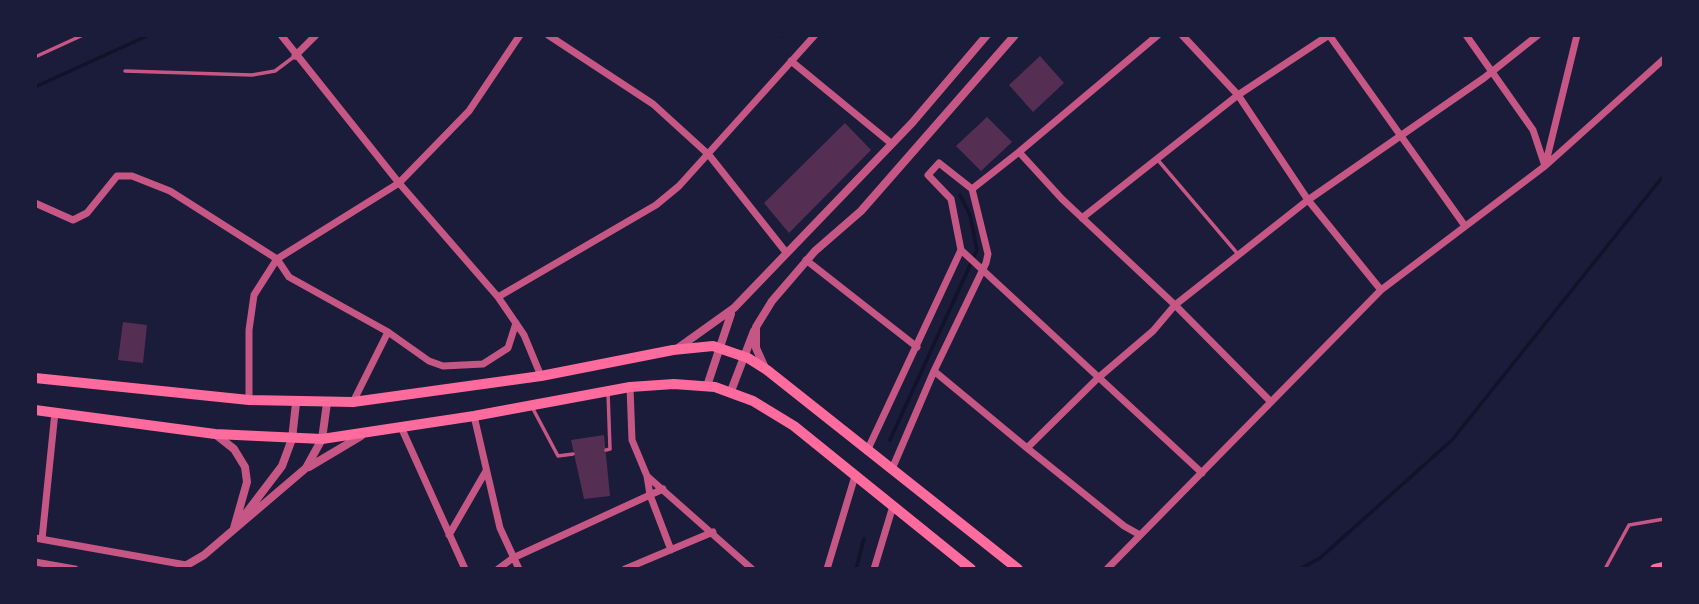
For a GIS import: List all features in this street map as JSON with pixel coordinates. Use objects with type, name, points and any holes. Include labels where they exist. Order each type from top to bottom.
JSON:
[{"type":"main road","points":[[35,378],[249,400],[353,402],[541,376],[673,350],[718,347],[743,356],[767,370],[1018,569]]},
{"type":"main road","points":[[35,410],[215,434],[322,439],[474,416],[630,387],[707,386],[732,391],[794,426],[971,569]]},
{"type":"main road","points":[[1655,569],[1664,567]]},
{"type":"street","points":[[281,35],[295,56],[399,183],[498,297],[516,323],[541,376]]},
{"type":"street","points":[[295,56],[316,35]]},
{"type":"street","points":[[249,400],[249,330],[254,295],[277,259],[399,183],[468,111],[520,35]]},
{"type":"street","points":[[548,35],[653,104],[709,155],[785,251]]},
{"type":"street","points":[[498,297],[656,205],[679,186],[815,35]]},
{"type":"street","points":[[673,350],[734,308],[785,251],[892,144],[987,35]]},
{"type":"street","points":[[732,391],[743,356],[760,318],[806,260],[861,211],[1015,35]]},
{"type":"street","points":[[972,189],[1158,35]]},
{"type":"street","points":[[1182,35],[1238,95],[1308,200],[1381,290]]},
{"type":"street","points":[[1082,218],[1238,95],[1329,35],[1465,226]]},
{"type":"street","points":[[1466,35],[1533,130],[1545,166]]},
{"type":"street","points":[[1027,448],[1098,378],[1153,331],[1175,305],[1308,200],[1492,72],[1538,35]]},
{"type":"street","points":[[1545,166],[1577,35]]},
{"type":"street","points":[[1107,569],[1381,290],[1545,166],[1664,59]]},
{"type":"street","points":[[791,61],[892,144]]},
{"type":"street","points":[[1019,152],[1082,218],[1175,305],[1271,402]]},
{"type":"street","points":[[892,469],[934,371],[982,268],[988,254],[972,189],[939,163],[928,175],[951,199],[964,252],[982,268],[1098,378],[1202,473]]},
{"type":"street","points":[[35,203],[73,220],[87,213],[117,176],[132,176],[170,191],[277,259],[289,277],[388,332],[429,361],[443,366],[483,364],[508,348],[516,323]]},
{"type":"street","points":[[867,451],[964,252]]},
{"type":"street","points":[[806,260],[917,347]]},
{"type":"street","points":[[707,386],[718,347],[734,308]]},
{"type":"street","points":[[756,327],[756,348],[767,370]]},
{"type":"street","points":[[353,402],[388,332]]},
{"type":"street","points":[[934,371],[1124,526],[1140,535]]},
{"type":"street","points":[[630,387],[632,440],[647,476],[650,495],[671,550]]},
{"type":"street","points":[[234,530],[282,466],[292,439],[296,403]]},
{"type":"street","points":[[306,468],[322,439],[327,403]]},
{"type":"street","points":[[55,412],[38,539],[183,567],[234,530],[306,468],[339,446],[368,432]]},
{"type":"street","points":[[474,416],[499,528],[519,569]]},
{"type":"street","points":[[401,428],[465,569]]},
{"type":"street","points":[[215,434],[234,449],[245,467],[247,482],[234,530]]},
{"type":"street","points":[[449,534],[486,471]]},
{"type":"street","points":[[828,569],[855,475]]},
{"type":"street","points":[[647,476],[752,569]]},
{"type":"street","points":[[498,569],[513,558],[663,488]]},
{"type":"street","points":[[874,569],[893,506]]},
{"type":"street","points":[[625,569],[712,533]]},
{"type":"street","points":[[35,562],[75,569]]},
{"type":"lane","points":[[35,57],[83,35]]},
{"type":"lane","points":[[125,71],[252,75],[275,71],[295,56]]},
{"type":"lane","points":[[1157,159],[1239,255]]},
{"type":"lane","points":[[606,450],[610,449],[608,391]]},
{"type":"lane","points":[[531,405],[558,456],[573,454]]},
{"type":"lane","points":[[1605,569],[1629,525],[1664,519]]},
{"type":"building","points":[[1040,56],[1064,83],[1033,112],[1009,85]]},
{"type":"building","points":[[987,117],[1012,142],[981,171],[956,146]]},
{"type":"building","points":[[845,123],[871,150],[789,233],[764,203]]},
{"type":"building","points":[[123,322],[147,325],[143,363],[118,360]]},
{"type":"building","points":[[604,435],[610,496],[584,499],[571,440]]},
{"type":"waterway","points":[[35,87],[149,35]]},
{"type":"waterway","points":[[1300,569],[1320,558],[1452,440],[1664,175]]},
{"type":"waterway","points":[[890,440],[977,250],[970,215],[960,195]]},
{"type":"waterway","points":[[856,569],[864,539]]}]
